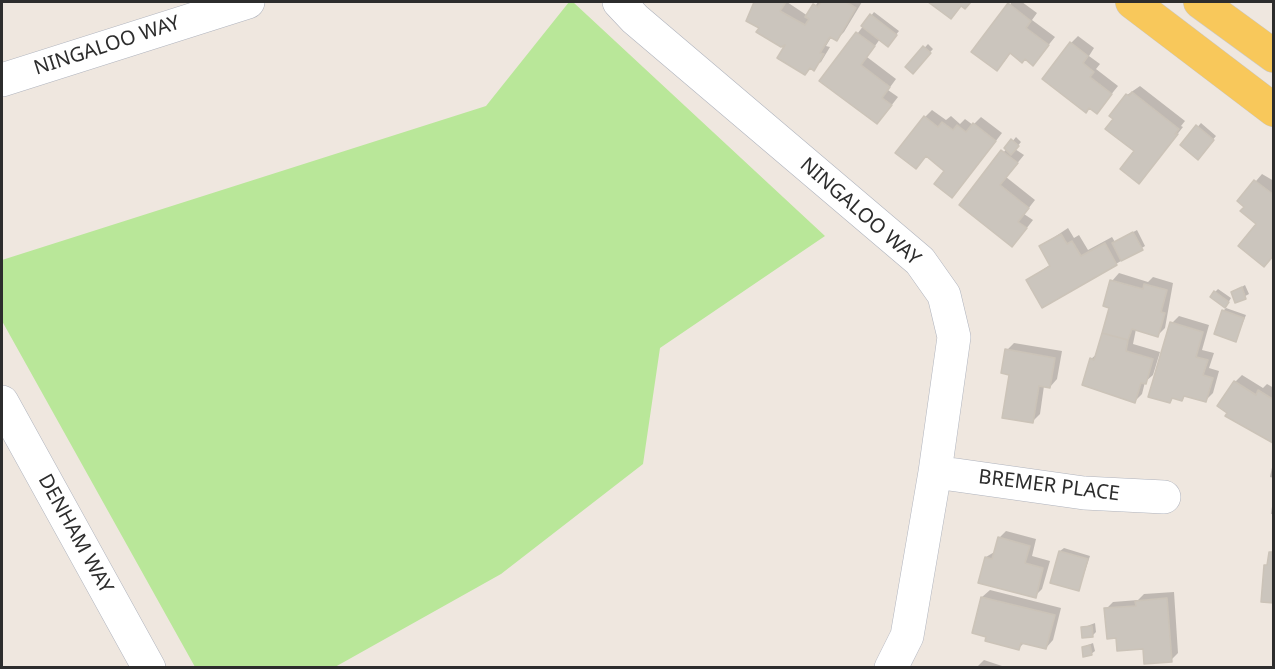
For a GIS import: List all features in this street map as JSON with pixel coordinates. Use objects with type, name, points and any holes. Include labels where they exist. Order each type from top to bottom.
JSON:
[{"type":"main road","points":[[1132,2],[1274,110]]},
{"type":"main road","points":[[1200,2],[1274,56]]},
{"type":"street","name":"NINGALOO WAY","points":[[2,80],[248,2]]},
{"type":"street","name":"NINGALOO WAY","points":[[619,2],[635,19],[920,261],[944,295],[954,337],[935,472],[907,636],[891,668]]},
{"type":"street","name":"DENHAM WAY","points":[[4,411],[149,668]]},
{"type":"street","name":"BREMER PLACE","points":[[935,472],[1084,492],[1164,497]]},
{"type":"green space","points":[[569,2],[573,2],[825,236],[660,348],[643,464],[501,574],[335,667],[195,667],[2,321],[2,260],[486,106]]},
{"type":"building","points":[[754,2],[786,2],[780,11],[805,25],[809,19],[805,17],[813,4],[818,7],[821,2],[846,2],[856,8],[837,41],[830,37],[820,53],[824,54],[814,71],[810,68],[805,75],[777,58],[785,45],[781,47],[756,32],[759,28],[746,21]]},
{"type":"building","points":[[928,2],[971,2],[965,9],[961,6],[951,19]]},
{"type":"building","points":[[1008,3],[1031,21],[1026,28],[1049,45],[1033,66],[1025,59],[1022,63],[1010,53],[997,71],[971,52]]},
{"type":"building","points":[[870,14],[897,35],[888,47],[861,26]]},
{"type":"building","points":[[856,32],[875,46],[861,65],[890,87],[882,98],[892,105],[877,124],[819,81]]},
{"type":"building","points":[[1070,42],[1088,56],[1083,63],[1094,72],[1090,77],[1112,94],[1097,114],[1089,108],[1086,113],[1042,79]]},
{"type":"building","points":[[923,46],[931,53],[913,74],[905,67]]},
{"type":"building","points":[[1132,92],[1179,129],[1175,134],[1178,134],[1139,184],[1120,169],[1134,151],[1105,129],[1113,119],[1109,116],[1126,94],[1129,96]]},
{"type":"building","points":[[924,116],[938,127],[942,122],[953,130],[957,125],[966,132],[973,123],[996,141],[952,198],[934,184],[944,171],[926,156],[916,169],[895,153]]},
{"type":"building","points":[[1196,125],[1214,140],[1198,160],[1180,145]]},
{"type":"building","points":[[1011,139],[1019,146],[1011,155],[1004,148]]},
{"type":"building","points":[[1001,150],[1018,163],[1000,185],[1029,208],[1018,222],[1027,228],[1012,247],[959,205]]},
{"type":"building","points":[[1254,180],[1274,195],[1274,255],[1264,267],[1238,246],[1256,224],[1240,211],[1244,207],[1237,201]]},
{"type":"building","points":[[1133,232],[1143,250],[1121,261],[1112,243]]},
{"type":"building","points":[[1061,234],[1067,244],[1072,241],[1081,256],[1105,243],[1117,265],[1042,308],[1026,280],[1050,266],[1039,246]]},
{"type":"building","points":[[1110,280],[1143,289],[1144,284],[1167,290],[1161,312],[1165,313],[1158,337],[1132,329],[1128,340],[1102,333],[1109,308],[1103,306]]},
{"type":"building","points":[[1242,287],[1246,299],[1235,303],[1231,292]]},
{"type":"building","points":[[1214,291],[1229,302],[1225,308],[1210,297]]},
{"type":"building","points":[[1222,310],[1244,318],[1236,342],[1214,334]]},
{"type":"building","points":[[1170,322],[1203,332],[1196,357],[1208,360],[1203,375],[1213,378],[1206,402],[1184,396],[1182,401],[1172,398],[1170,403],[1148,397]]},
{"type":"building","points":[[1102,333],[1128,340],[1126,351],[1153,359],[1146,384],[1141,383],[1135,403],[1082,385],[1090,358],[1094,360]]},
{"type":"building","points":[[1005,349],[1055,358],[1050,388],[1039,386],[1033,423],[1002,418],[1009,375],[1001,373]]},
{"type":"building","points":[[1234,381],[1256,395],[1258,390],[1274,400],[1273,443],[1225,416],[1227,413],[1217,406]]},
{"type":"building","points":[[998,537],[1030,546],[1025,563],[1043,568],[1036,598],[978,583],[985,557],[992,559]]},
{"type":"building","points":[[1059,551],[1088,559],[1079,591],[1050,583]]},
{"type":"building","points":[[1269,552],[1274,552],[1274,603],[1261,602],[1264,565],[1267,565]]},
{"type":"building","points":[[981,597],[1055,615],[1046,649],[1021,643],[1019,650],[985,641],[986,637],[972,633]]},
{"type":"building","points":[[1167,598],[1172,662],[1144,664],[1143,649],[1117,651],[1116,638],[1107,639],[1104,608],[1136,606],[1135,601]]},
{"type":"building","points":[[1092,626],[1093,637],[1082,638],[1081,627]]},
{"type":"building","points":[[1090,645],[1092,655],[1083,657],[1082,647]]}]
